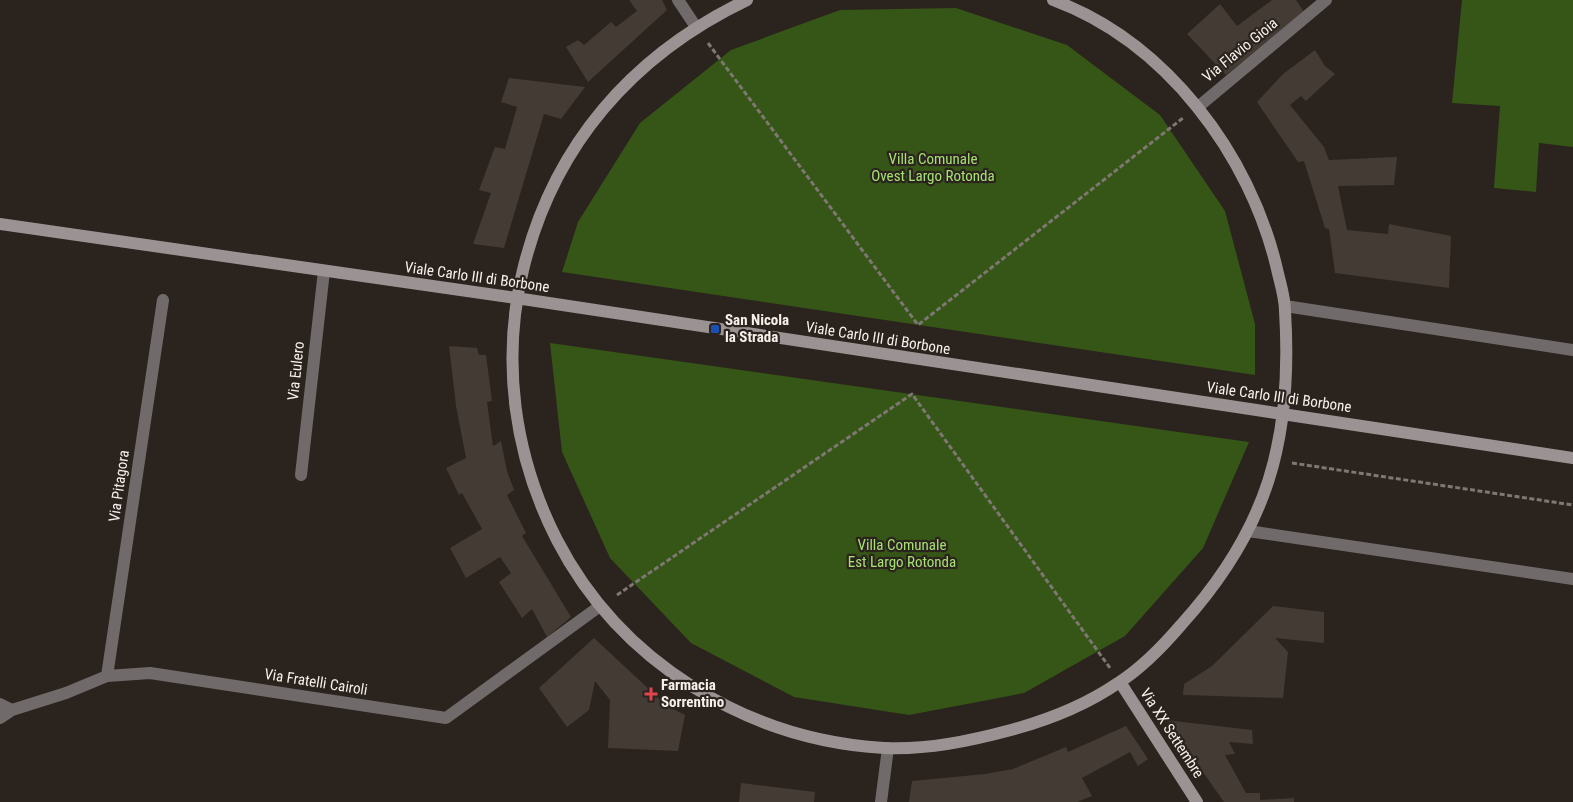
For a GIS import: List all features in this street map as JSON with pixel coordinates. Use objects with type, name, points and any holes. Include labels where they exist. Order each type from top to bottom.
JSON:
[{"type":"street","points":[[678,0],[696,26]]},
{"type":"street","points":[[747,0],[696,26],[642,67],[596,116],[564,164],[532,233],[516,298],[511,353],[515,408],[525,461],[547,521],[568,562],[600,606],[646,654],[699,692],[759,722],[822,740],[888,748],[965,743],[1040,722],[1079,705],[1120,682],[1164,644],[1212,591],[1248,531],[1275,461],[1285,413],[1286,306],[1269,234],[1239,167],[1198,106],[1158,66],[1113,32],[1053,0]]},
{"type":"street","name":"Via Flavio Gioia","points":[[1198,106],[1326,0]]},
{"type":"street","name":"Viale Carlo III di Borbone","points":[[0,224],[516,298],[915,360],[1285,413],[1573,458]]},
{"type":"street","name":"Via Eulero","points":[[301,475],[324,271]]},
{"type":"street","name":"Via Pitagora","points":[[107,676],[163,300]]},
{"type":"street","points":[[1286,306],[1573,350]]},
{"type":"street","points":[[1248,531],[1573,579]]},
{"type":"street","name":"Via Fratelli Cairoli","points":[[0,718],[6,707],[66,693],[107,676],[150,673],[446,718],[600,606]]},
{"type":"street","name":"Via XX Settembre","points":[[1120,682],[1197,802]]},
{"type":"street","points":[[880,802],[888,748]]},
{"type":"path","points":[[696,26],[918,325],[1198,106]]},
{"type":"path","points":[[600,606],[912,394],[1120,682]]},
{"type":"path","points":[[1275,461],[1573,505]]},
{"type":"green space","points":[[1462,0],[1573,0],[1573,147],[1539,143],[1536,192],[1494,188],[1500,106],[1452,103]]},
{"type":"green space","name":"Villa Comunale Ovest Largo Rotonda","points":[[956,8],[1067,45],[1160,115],[1225,211],[1255,324],[1255,375],[562,272],[578,222],[640,123],[731,50],[840,10]]},
{"type":"green space","name":"Villa Comunale Est Largo Rotonda","points":[[550,343],[1249,442],[1203,548],[1125,636],[1024,693],[909,715],[794,697],[691,643],[610,558],[562,452]]},
{"type":"building","points":[[629,0],[662,0],[667,10],[588,82],[566,47],[578,40],[584,45],[611,22],[616,27],[637,11]]},
{"type":"building","points":[[1272,0],[1296,0],[1304,12],[1226,75],[1187,34],[1220,4],[1237,26]]},
{"type":"building","points":[[1315,50],[1325,66],[1335,74],[1306,101],[1301,96],[1290,105],[1324,147],[1329,160],[1397,157],[1394,185],[1338,186],[1347,230],[1388,234],[1389,224],[1451,236],[1449,288],[1335,273],[1329,229],[1325,228],[1304,161],[1298,162],[1257,102],[1283,74]]},
{"type":"building","points":[[509,78],[585,87],[561,119],[544,114],[504,248],[473,244],[491,193],[479,190],[495,147],[505,149],[517,107],[501,102]]},
{"type":"building","points":[[449,346],[477,348],[479,355],[486,355],[492,401],[487,402],[493,446],[501,441],[507,471],[514,490],[507,495],[526,533],[522,536],[571,617],[547,637],[532,609],[522,618],[499,582],[511,573],[500,557],[466,578],[450,548],[482,529],[462,493],[459,495],[446,468],[466,458],[456,406]]},
{"type":"building","points":[[1273,606],[1324,612],[1324,643],[1275,638],[1288,652],[1283,698],[1183,695],[1184,684],[1212,666]]},
{"type":"building","points":[[594,638],[666,705],[685,715],[678,751],[608,748],[610,700],[595,681],[589,710],[567,727],[539,688]]},
{"type":"building","points":[[1166,720],[1252,730],[1253,744],[1229,742],[1235,754],[1225,755],[1246,793],[1260,793],[1260,800],[1294,798],[1294,802],[1224,802]]},
{"type":"building","points":[[1126,726],[1148,759],[1138,766],[1130,752],[1082,778],[1092,796],[1077,802],[909,802],[912,781],[985,774],[1013,769],[1066,747],[1068,752]]},
{"type":"building","points":[[741,783],[815,792],[814,802],[739,802]]},
{"type":"place","name":"San Nicola la Strada","points":[[715,329]]},
{"type":"place","name":"Farmacia Sorrentino","points":[[651,694]]}]
